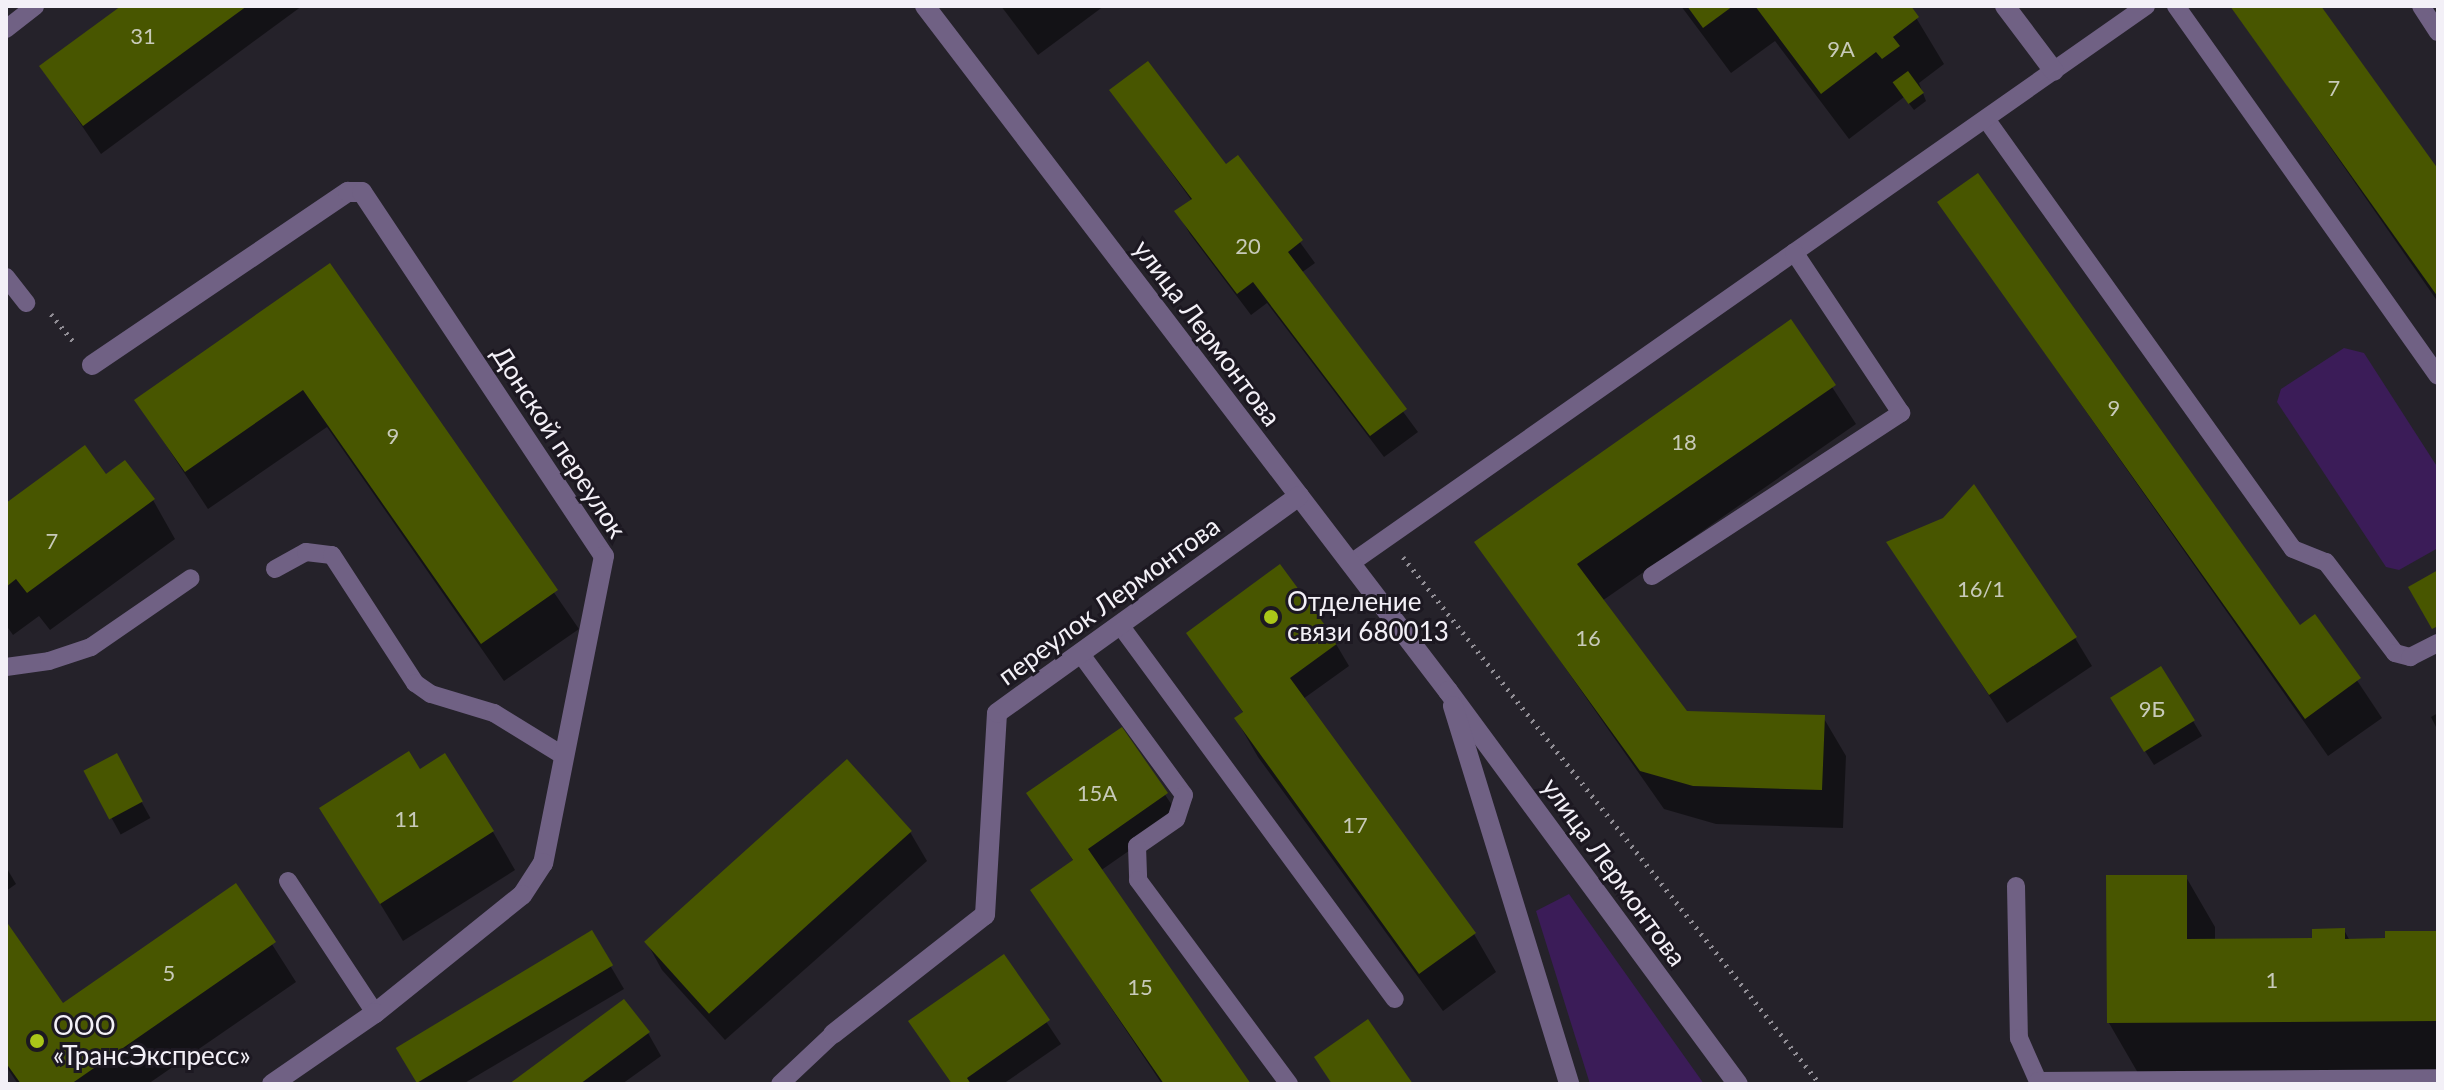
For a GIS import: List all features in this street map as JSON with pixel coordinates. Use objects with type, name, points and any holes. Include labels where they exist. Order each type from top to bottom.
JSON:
[{"type":"street","name":"улица Лермонтова","points":[[925,6],[1448,691],[1738,1084]]},
{"type":"street","points":[[2005,6],[2054,71]]},
{"type":"street","name":"Донской переулок","points":[[92,365],[348,192],[368,196],[604,556],[543,863],[522,895],[375,1013],[272,1084]]},
{"type":"street","name":"переулок Лермонтова","points":[[833,1034],[985,915],[997,713],[1299,496]]},
{"type":"street","name":"улица Лермонтова","points":[[1448,691],[1569,1084]]},
{"type":"lane","points":[[6,29],[35,6]]},
{"type":"lane","points":[[1351,563],[2146,6]]},
{"type":"lane","points":[[2176,6],[2438,376]]},
{"type":"lane","points":[[2421,6],[2438,32]]},
{"type":"lane","points":[[1986,119],[2293,549],[2326,562],[2395,653],[2410,657],[2438,643]]},
{"type":"lane","points":[[1652,576],[1901,413],[1794,252]]},
{"type":"lane","points":[[6,277],[26,303]]},
{"type":"lane","points":[[275,569],[306,552],[332,555],[415,683],[431,694],[494,713],[564,756]]},
{"type":"lane","points":[[6,667],[49,661],[91,647],[191,578]]},
{"type":"lane","points":[[1120,625],[1395,999]]},
{"type":"lane","points":[[1080,653],[1184,795],[1176,819],[1137,846],[1138,880],[1289,1084]]},
{"type":"lane","points":[[288,881],[375,1013]]},
{"type":"lane","points":[[2016,886],[2019,1038],[2038,1081],[2438,1078]]},
{"type":"lane","points":[[780,1084],[833,1034]]},
{"type":"path","points":[[26,303],[35,295],[92,365]]},
{"type":"path","points":[[1387,538],[1820,1084]]},
{"type":"shaded area","points":[[2344,348],[2364,353],[2438,468],[2438,548],[2399,570],[2386,567],[2277,402],[2281,389]]},
{"type":"shaded area","points":[[1569,894],[1704,1084],[1590,1084],[1536,911]]},
{"type":"building","points":[[121,6],[247,6],[83,126],[39,66]]},
{"type":"building","points":[[1687,6],[1733,6],[1703,28]]},
{"type":"building","points":[[1755,6],[1911,6],[1919,17],[1893,37],[1900,46],[1882,59],[1876,52],[1821,94]]},
{"type":"building","points":[[2230,6],[2321,6],[2438,169],[2438,297]]},
{"type":"building","points":[[1148,61],[1226,164],[1238,155],[1303,240],[1288,252],[1407,409],[1370,436],[1253,282],[1237,294],[1174,211],[1192,199],[1109,90]]},
{"type":"building","points":[[1908,71],[1924,93],[1908,104],[1893,82]]},
{"type":"building","points":[[1978,173],[2300,625],[2315,614],[2361,678],[2305,719],[1937,202]]},
{"type":"building","points":[[330,263],[558,590],[481,644],[303,390],[185,472],[134,400]]},
{"type":"building","points":[[1791,319],[1836,385],[1577,564],[1687,711],[1825,715],[1822,790],[1693,786],[1640,771],[1474,542]]},
{"type":"building","points":[[85,445],[106,474],[125,460],[155,499],[27,593],[16,579],[6,587],[6,503]]},
{"type":"building","points":[[1974,484],[2077,637],[1989,695],[1886,542],[1943,518]]},
{"type":"building","points":[[1280,564],[1338,643],[1290,678],[1476,933],[1419,974],[1234,718],[1243,712],[1186,633]]},
{"type":"building","points":[[2438,570],[2438,626],[2432,629],[2408,587]]},
{"type":"building","points":[[2161,666],[2195,720],[2144,752],[2110,698]]},
{"type":"building","points":[[1122,727],[1168,793],[1088,849],[1251,1084],[1164,1084],[1030,890],[1073,860],[1026,793]]},
{"type":"building","points":[[409,751],[420,769],[445,753],[494,831],[380,904],[319,808]]},
{"type":"building","points":[[117,753],[143,802],[109,819],[83,771]]},
{"type":"building","points":[[847,759],[912,831],[709,1014],[644,942]]},
{"type":"building","points":[[2106,875],[2187,875],[2187,939],[2312,938],[2312,929],[2345,928],[2345,939],[2385,938],[2385,931],[2438,931],[2438,1021],[2107,1023]]},
{"type":"building","points":[[236,883],[276,942],[71,1084],[21,1084],[6,1063],[6,921],[63,1003]]},
{"type":"building","points":[[592,930],[613,965],[417,1083],[396,1048]]},
{"type":"building","points":[[1004,954],[1050,1020],[967,1078],[971,1084],[952,1084],[908,1021]]},
{"type":"building","points":[[624,999],[650,1032],[580,1084],[509,1084]]},
{"type":"building","points":[[1368,1019],[1413,1084],[1332,1084],[1314,1057]]},
{"type":"place","name":"Отделение связи 680013","points":[[1271,617]]},
{"type":"place","name":"ООО «ТрансЭкспресс»","points":[[37,1041]]}]
